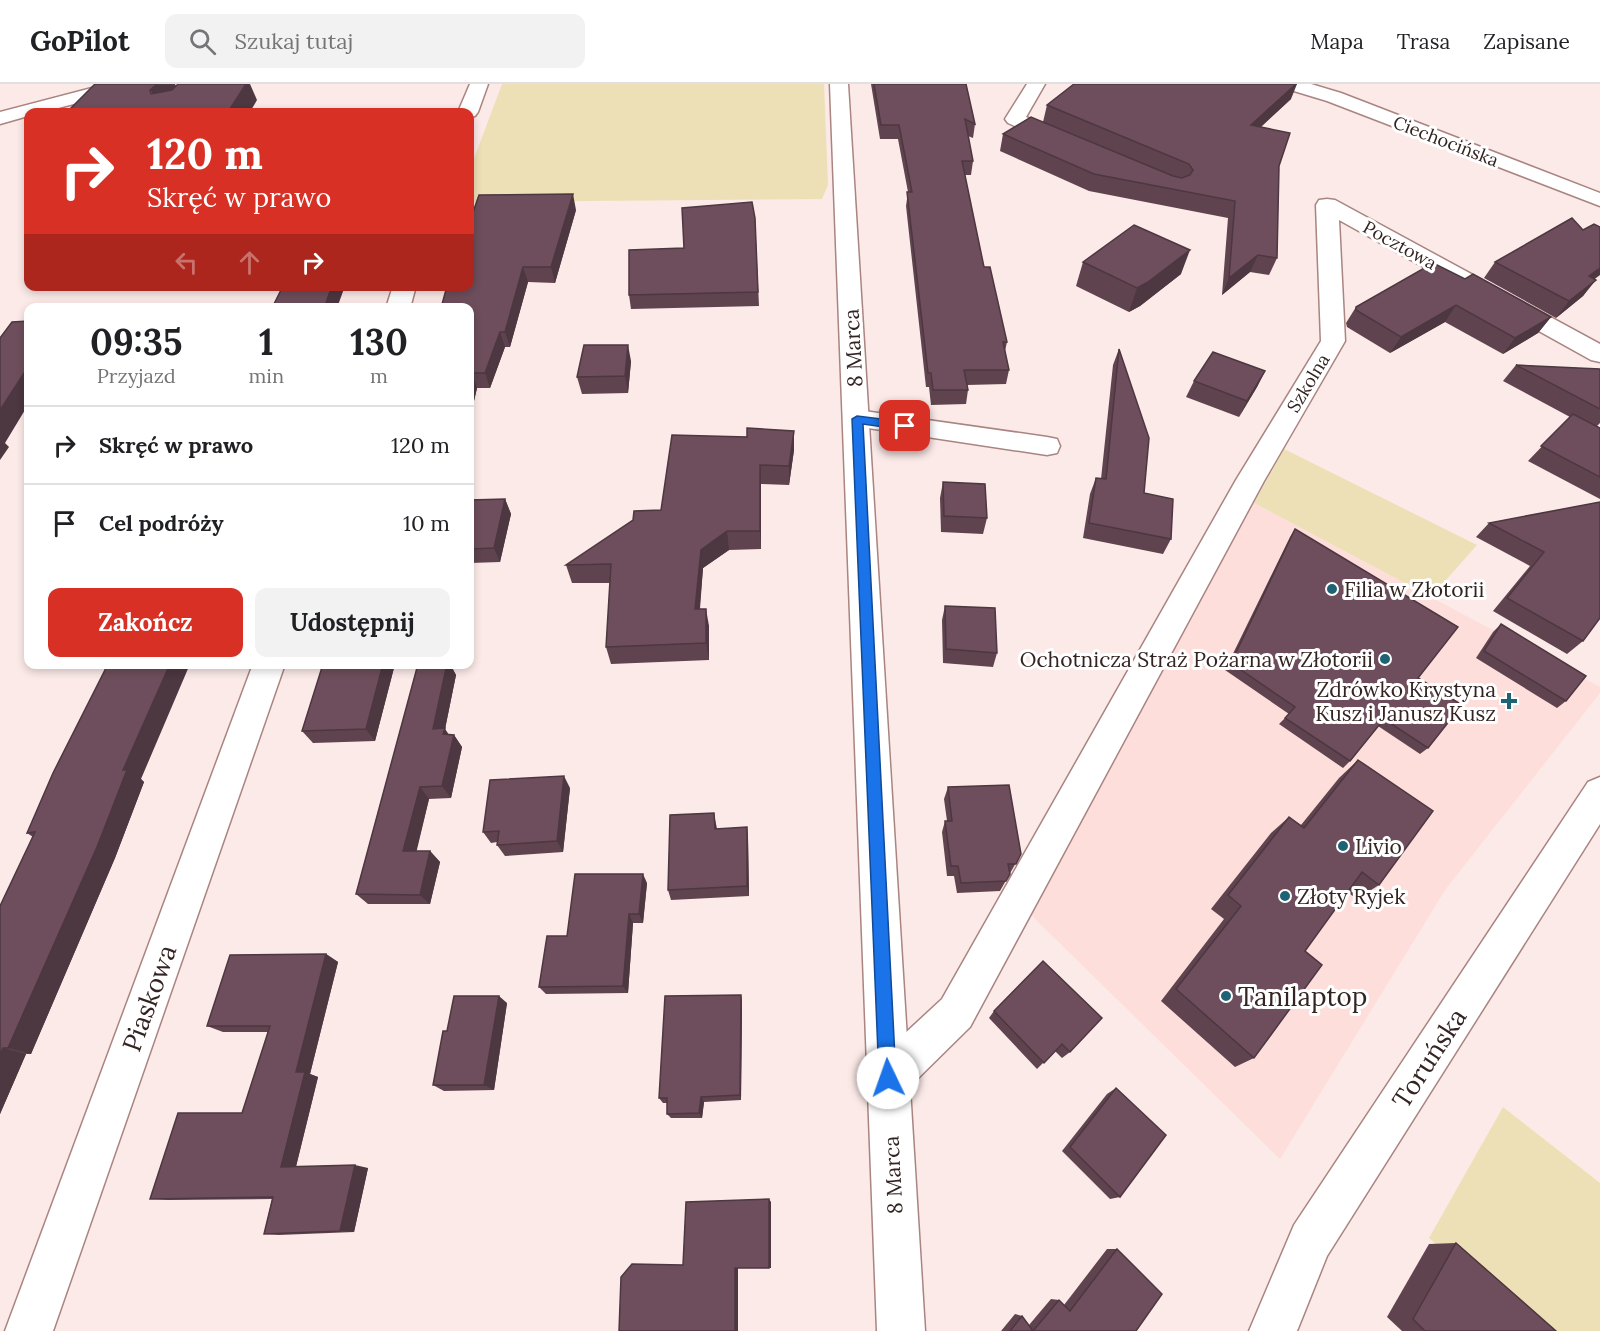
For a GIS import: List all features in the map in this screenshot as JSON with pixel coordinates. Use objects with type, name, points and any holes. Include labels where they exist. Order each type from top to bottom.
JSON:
[{"type":"street","points":[[38,108],[128,84]]},
{"type":"street","points":[[470,108],[479,84]]},
{"type":"street","name":"8 Marca","points":[[839,84],[901,1331]]},
{"type":"street","points":[[1036,84],[1015,120],[1079,147]]},
{"type":"street","name":"Ciechocińska","points":[[1291,84],[1335,91],[1600,200]]},
{"type":"street","points":[[0,118],[24,112]]},
{"type":"street","name":"Pocztowa","points":[[1327,205],[1600,354]]},
{"type":"street","name":"Szkolna","points":[[888,1078],[956,1013],[1250,480],[1333,341],[1327,205]]},
{"type":"street","points":[[857,419],[1047,446]]},
{"type":"street","name":"Piaskowa","points":[[29,1331],[267,669]]},
{"type":"street","name":"Toruńska","points":[[1273,1331],[1310,1241],[1600,793]]},
{"type":"shaded area","points":[[502,84],[824,84],[828,185],[822,199],[474,202],[474,158]]},
{"type":"shaded area","points":[[1284,449],[1477,545],[1431,597],[1254,503]]},
{"type":"shaded area","points":[[1254,503],[1600,687],[1600,693],[1445,890],[1280,1159],[1028,912]]},
{"type":"shaded area","points":[[1503,1107],[1600,1183],[1600,1331],[1537,1331],[1429,1238]]},
{"type":"building","points":[[95,84],[157,84],[150,90],[151,94],[172,90],[178,84],[246,84],[231,108],[71,108]]},
{"type":"building","points":[[874,84],[966,84],[975,124],[965,119],[973,161],[962,161],[984,267],[990,267],[1007,342],[1003,342],[1009,370],[964,370],[968,390],[933,390],[931,373],[928,373],[907,192],[912,192],[899,125],[881,125]]},
{"type":"building","points":[[1074,84],[1296,84],[1251,125],[1290,133],[1279,166],[1277,258],[1258,255],[1229,278],[1235,201],[1094,174],[1003,134],[1031,117],[1173,176],[1182,178],[1190,175],[1193,170],[1189,164],[1047,105]]},
{"type":"building","points":[[573,194],[551,267],[523,267],[505,332],[500,332],[485,373],[474,373],[474,303],[442,303],[446,291],[474,291],[474,209],[479,195]]},
{"type":"building","points":[[752,202],[755,218],[758,292],[629,295],[629,250],[684,248],[682,208]]},
{"type":"building","points":[[1572,218],[1583,230],[1594,224],[1600,227],[1600,268],[1589,276],[1596,280],[1569,301],[1495,262]]},
{"type":"building","points":[[1134,225],[1190,250],[1137,288],[1083,262]]},
{"type":"building","points":[[1433,263],[1465,279],[1473,274],[1551,317],[1515,338],[1456,305],[1401,337],[1356,310],[1356,307]]},
{"type":"building","points":[[280,291],[330,291],[326,303],[274,303]]},
{"type":"building","points":[[24,321],[24,373],[0,410],[0,338],[12,322]]},
{"type":"building","points":[[584,345],[628,345],[625,376],[577,377]]},
{"type":"building","points":[[1119,349],[1149,438],[1144,493],[1173,499],[1171,539],[1089,523],[1096,478],[1106,479]]},
{"type":"building","points":[[1213,352],[1265,371],[1247,401],[1194,381]]},
{"type":"building","points":[[1516,365],[1600,369],[1600,409]]},
{"type":"building","points":[[1573,414],[1600,428],[1600,477],[1541,446]]},
{"type":"building","points":[[747,428],[794,431],[789,466],[760,465],[760,531],[727,531],[701,550],[695,609],[706,609],[706,643],[606,647],[611,564],[566,565],[633,520],[634,511],[661,510],[672,435],[747,437]]},
{"type":"building","points":[[943,482],[985,484],[987,518],[944,516]]},
{"type":"building","points":[[505,499],[494,548],[474,549],[474,500]]},
{"type":"building","points":[[1600,502],[1600,618],[1583,641],[1507,598],[1544,552],[1489,523]]},
{"type":"building","points":[[1295,529],[1458,627],[1418,678],[1462,705],[1428,748],[1384,719],[1350,761],[1285,718],[1295,707],[1231,663]]},
{"type":"building","points":[[945,606],[995,608],[997,653],[946,649]]},
{"type":"building","points":[[1501,624],[1586,676],[1566,701],[1484,651]]},
{"type":"building","points":[[105,669],[168,669],[123,770],[127,770],[97,847],[8,1048],[3,1048],[0,1055],[0,906],[35,832],[27,833],[53,773]]},
{"type":"building","points":[[321,669],[382,669],[366,729],[302,731]]},
{"type":"building","points":[[417,669],[446,669],[433,729],[445,728],[443,734],[454,735],[442,786],[420,787],[403,851],[430,851],[420,895],[356,894]]},
{"type":"building","points":[[1358,760],[1433,811],[1379,885],[1362,872],[1305,951],[1322,965],[1254,1058],[1176,989],[1241,906],[1228,895],[1289,817],[1304,828]]},
{"type":"building","points":[[564,776],[557,841],[497,845],[499,831],[483,832],[490,780]]},
{"type":"building","points":[[1009,785],[1021,854],[1016,864],[1008,864],[1010,874],[1006,881],[961,883],[958,866],[951,866],[945,821],[952,821],[948,787]]},
{"type":"building","points":[[714,813],[715,829],[747,827],[747,886],[668,890],[670,815]]},
{"type":"building","points":[[575,874],[643,874],[639,914],[629,914],[623,986],[539,987],[547,936],[567,936]]},
{"type":"building","points":[[326,954],[296,1072],[305,1072],[281,1167],[355,1165],[340,1231],[264,1234],[273,1197],[150,1199],[178,1113],[242,1113],[270,1026],[207,1026],[230,955]]},
{"type":"building","points":[[1043,961],[1102,1018],[1070,1052],[1062,1044],[1044,1063],[994,1011]]},
{"type":"building","points":[[741,995],[740,1095],[701,1097],[699,1113],[667,1114],[667,1098],[659,1098],[665,996]]},
{"type":"building","points":[[454,996],[499,996],[484,1085],[433,1085],[443,1031],[447,1031]]},
{"type":"building","points":[[1116,1088],[1166,1135],[1120,1197],[1070,1147]]},
{"type":"building","points":[[769,1199],[769,1268],[735,1268],[735,1331],[619,1331],[621,1277],[632,1264],[683,1265],[686,1202]]},
{"type":"building","points":[[1456,1243],[1556,1331],[1425,1331],[1413,1319]]},
{"type":"building","points":[[1117,1249],[1162,1294],[1136,1331],[1033,1331],[1059,1300],[1070,1311]]},
{"type":"building","points":[[1022,1316],[1033,1331],[1010,1331]]},
{"type":"place","name":"Filia w Złotorii","points":[[1332,589]]},
{"type":"place","name":"Ochotnicza Straż Pożarna w Złotorii","points":[[1385,659]]},
{"type":"place","name":"Zdrówko Krystyna Kusz i Janusz Kusz","points":[[1509,701]]},
{"type":"place","name":"Livio","points":[[1343,846]]},
{"type":"place","name":"Złoty Ryjek","points":[[1285,896]]},
{"type":"place","name":"Tanilaptop","points":[[1226,996]]},
{"type":"route","points":[[888,1078],[857,419],[905,426]]}]
